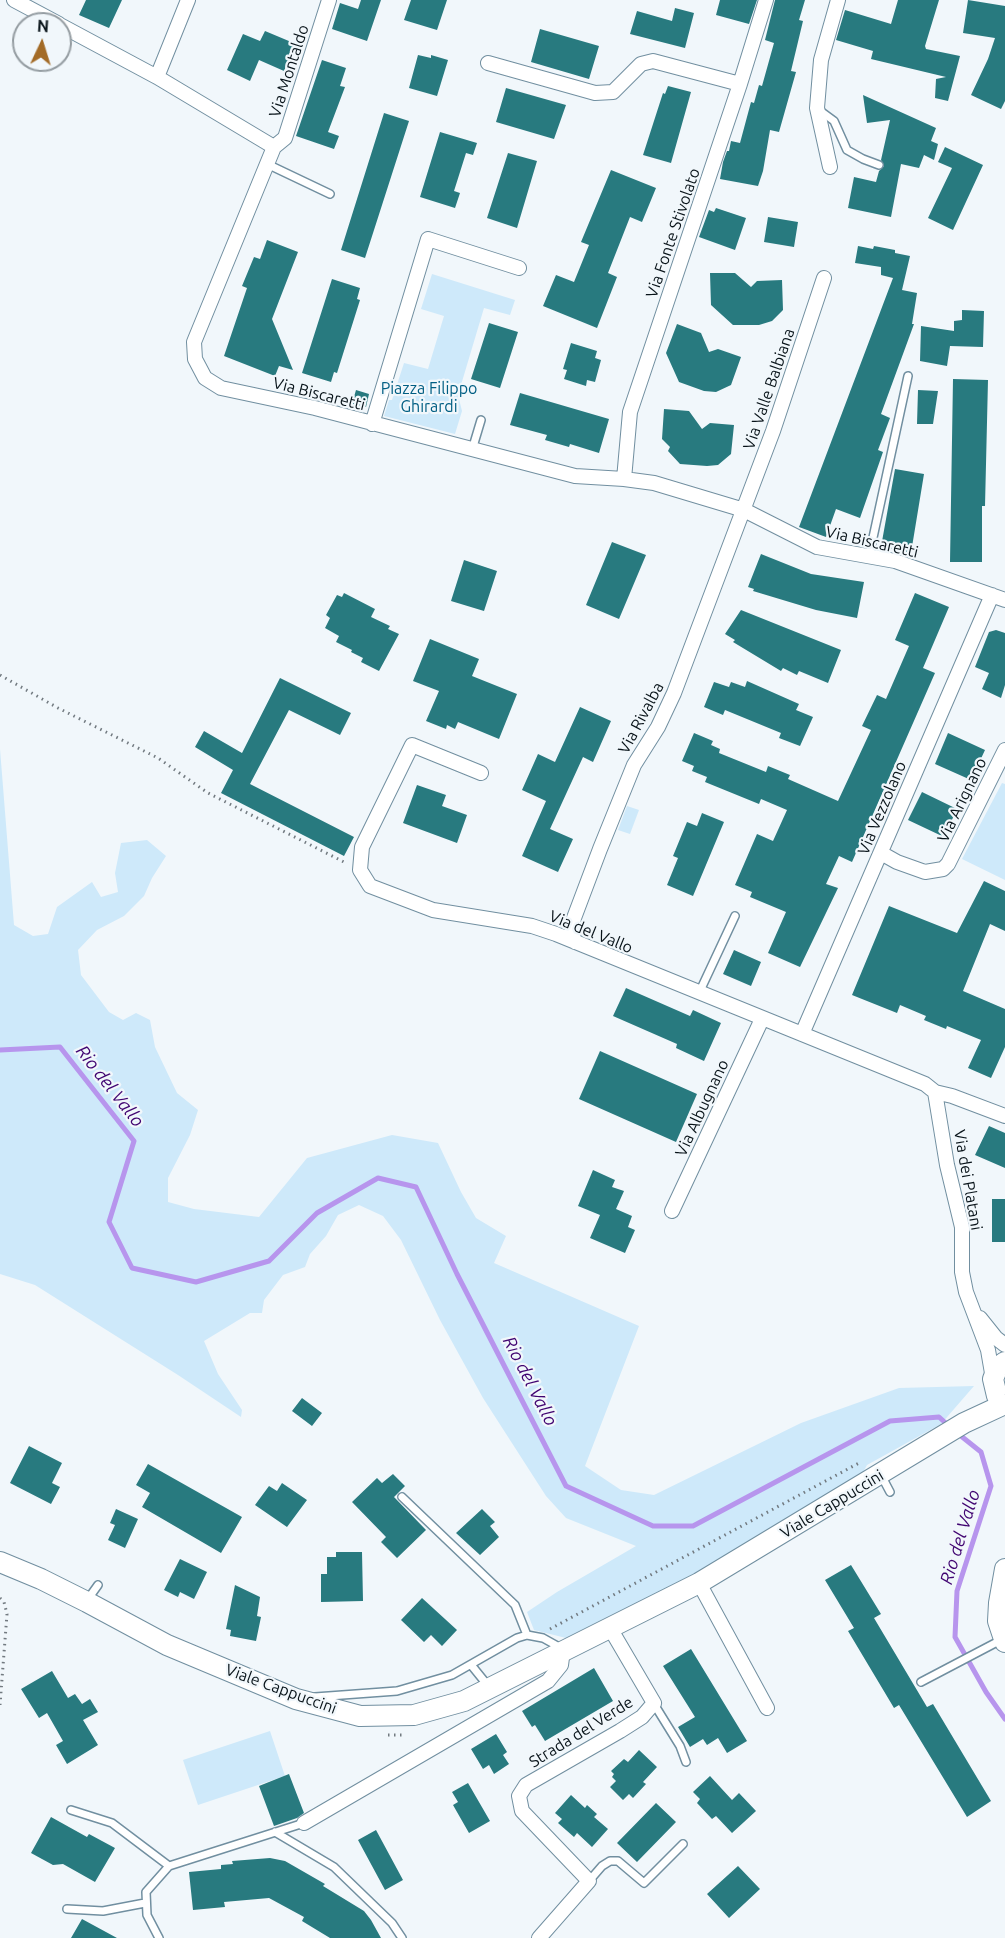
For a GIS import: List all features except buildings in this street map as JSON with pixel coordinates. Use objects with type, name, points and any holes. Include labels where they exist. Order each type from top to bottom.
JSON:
[{"type":"main road","name":"Viale Cappuccini","points":[[981,1411],[998,1368],[1005,1362]]},
{"type":"main road","points":[[993,1383],[997,1396],[1005,1404]]},
{"type":"main road","name":"Viale Cappuccini","points":[[0,1562],[41,1579],[92,1593],[167,1645],[296,1699],[360,1716],[414,1715],[464,1701],[699,1582],[881,1475],[981,1411],[1005,1404]]},
{"type":"main road","points":[[1004,1641],[998,1621],[1005,1569]]},
{"type":"street","points":[[14,0],[36,12]]},
{"type":"street","points":[[157,76],[188,0]]},
{"type":"street","name":"Via Montaldo","points":[[274,147],[285,138],[329,0]]},
{"type":"street","name":"Via Fonte Stivolato","points":[[624,479],[630,412],[766,0]]},
{"type":"street","points":[[830,167],[817,108],[821,60],[838,0]]},
{"type":"street","points":[[72,31],[157,76],[274,147]]},
{"type":"street","points":[[488,63],[595,93],[613,92],[641,64],[653,61],[740,84]]},
{"type":"street","name":"Via Biscaretti","points":[[274,147],[194,342],[195,359],[205,378],[221,388],[315,408],[575,476],[654,483],[744,510],[817,547],[895,561],[999,598]]},
{"type":"street","points":[[372,424],[428,239],[519,267]]},
{"type":"street","name":"Via Valle Balbiana","points":[[744,510],[824,278]]},
{"type":"street","name":"Via Rivalba","points":[[575,942],[572,932],[574,918],[609,825],[634,765],[661,721],[674,693],[744,510]]},
{"type":"street","name":"Via Vezzolano","points":[[802,1034],[881,853],[999,598]]},
{"type":"street","points":[[360,870],[362,847],[412,745],[481,773]]},
{"type":"street","name":"Via Arignano","points":[[881,853],[897,862],[925,872],[936,871],[948,864],[1005,750]]},
{"type":"street","name":"Via del Vallo","points":[[360,870],[370,886],[432,909],[532,926],[925,1084],[936,1092],[1005,1116]]},
{"type":"street","name":"Via Albugnano","points":[[672,1211],[762,1019]]},
{"type":"street","name":"Via dei Platani","points":[[936,1092],[947,1165],[962,1227],[962,1272],[966,1292],[988,1350],[993,1383]]},
{"type":"street","name":"Via dei Platani","points":[[973,1309],[996,1338],[1005,1345]]},
{"type":"street","points":[[699,1582],[767,1708]]},
{"type":"street","name":"Strada del Verde","points":[[589,1881],[522,1811],[519,1796],[526,1785],[620,1731],[642,1717],[654,1704],[610,1628]]},
{"type":"street","points":[[304,1823],[548,1681],[561,1665],[563,1650]]},
{"type":"street","points":[[539,1938],[589,1881]]},
{"type":"lane","points":[[817,108],[834,121],[847,150],[879,165]]},
{"type":"lane","points":[[267,164],[330,194]]},
{"type":"lane","points":[[869,556],[909,376]]},
{"type":"lane","points":[[472,450],[480,420]]},
{"type":"lane","points":[[698,994],[735,916]]},
{"type":"lane","points":[[881,1475],[890,1492]]},
{"type":"lane","points":[[402,1497],[515,1605],[527,1635]]},
{"type":"lane","points":[[296,1699],[397,1691],[452,1675],[472,1666],[517,1638],[527,1635],[543,1638],[563,1650]]},
{"type":"lane","points":[[921,1682],[1004,1641]]},
{"type":"lane","points":[[472,1666],[490,1688]]},
{"type":"lane","points":[[654,1704],[680,1746],[686,1762]]},
{"type":"lane","points":[[71,1810],[112,1823],[169,1866]]},
{"type":"lane","points":[[159,1938],[147,1915],[146,1893],[169,1866],[304,1823]]},
{"type":"lane","points":[[275,1832],[334,1867],[392,1923],[402,1938]]},
{"type":"lane","points":[[589,1881],[602,1866],[618,1861],[644,1883],[683,1844]]},
{"type":"lane","points":[[67,1909],[103,1911],[145,1903]]},
{"type":"path","points":[[0,675],[58,708],[158,758],[208,793],[360,870]]},
{"type":"path","points":[[535,1637],[861,1462]]},
{"type":"path","points":[[0,1598],[7,1614],[0,1705]]},
{"type":"green space","name":"Piazza Filippo Ghirardi","points":[[432,274],[515,300],[510,315],[484,308],[458,395],[462,411],[455,434],[384,416],[389,400],[392,400],[404,363],[428,369],[444,316],[421,309]]},
{"type":"green space","points":[[0,749],[14,925],[33,936],[48,934],[57,907],[92,882],[101,897],[118,892],[115,873],[121,843],[147,840],[166,856],[144,896],[124,916],[97,930],[78,950],[81,975],[109,1012],[123,1020],[136,1013],[150,1020],[155,1047],[177,1093],[198,1110],[190,1135],[168,1178],[168,1202],[194,1209],[259,1217],[307,1158],[392,1135],[438,1143],[476,1218],[506,1236],[494,1263],[639,1326],[585,1466],[621,1490],[654,1495],[801,1423],[899,1388],[974,1386],[941,1424],[867,1465],[860,1478],[696,1573],[566,1638],[534,1630],[527,1612],[636,1546],[566,1518],[546,1496],[483,1398],[440,1320],[401,1240],[383,1216],[359,1205],[338,1215],[326,1236],[310,1254],[305,1267],[283,1275],[264,1300],[262,1313],[250,1313],[204,1341],[218,1374],[242,1410],[241,1417],[35,1285],[0,1274]]},
{"type":"green space","points":[[1002,783],[1005,784],[1005,880],[962,859]]},
{"type":"green space","points":[[627,806],[639,810],[630,834],[618,830]]},
{"type":"green space","points":[[270,1731],[285,1776],[198,1805],[183,1760]]},
{"type":"waterway","name":"Rio del Vallo","points":[[0,1050],[60,1047],[134,1141],[109,1222],[132,1268],[196,1282],[269,1261],[317,1213],[378,1178],[416,1187],[457,1274],[566,1486],[653,1526],[693,1526],[890,1421],[939,1417],[949,1426]]},
{"type":"waterway","name":"Rio del Vallo","points":[[956,1432],[981,1452],[991,1486],[957,1591],[955,1637],[986,1692],[1005,1719]]}]
